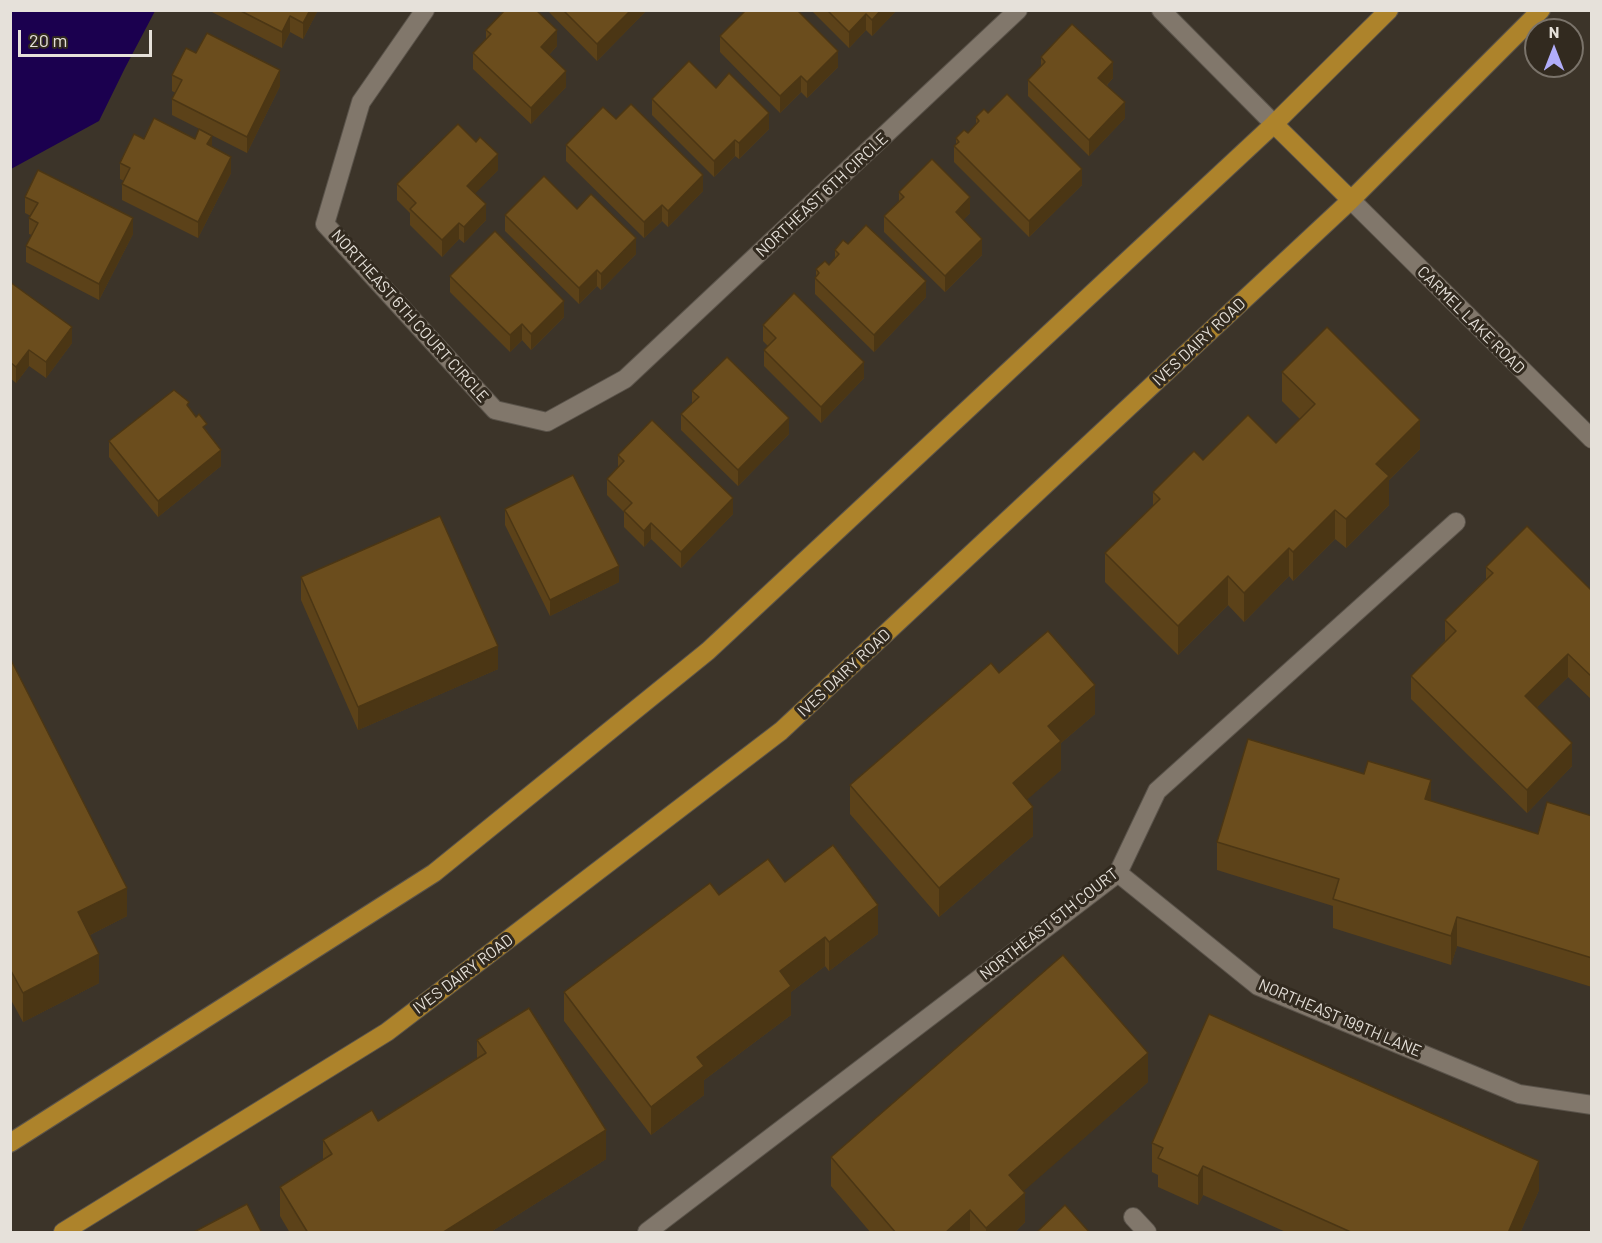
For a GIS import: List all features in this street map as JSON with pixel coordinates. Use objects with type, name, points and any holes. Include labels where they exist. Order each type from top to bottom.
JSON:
[{"type":"main road","points":[[10,1143],[414,886],[708,651],[1274,124],[1389,10]]},
{"type":"main road","name":"IVES DAIRY ROAD","points":[[63,1233],[387,1032],[781,731],[1351,200],[1541,10]]},
{"type":"main road","points":[[1274,124],[1351,200]]},
{"type":"street","name":"NORTHEAST 6TH COURT CIRCLE","points":[[425,10],[361,102],[325,224],[495,410],[547,422],[625,379]]},
{"type":"street","name":"NORTHEAST 6TH CIRCLE","points":[[625,379],[1018,10]]},
{"type":"street","points":[[1161,10],[1274,124]]},
{"type":"street","name":"CARMEL LAKE ROAD","points":[[1351,200],[1592,439]]},
{"type":"street","name":"NORTHEAST 5TH COURT","points":[[647,1233],[1118,873],[1157,791],[1456,522]]},
{"type":"street","name":"NORTHEAST 199TH LANE","points":[[1118,873],[1258,986],[1519,1094],[1592,1105]]},
{"type":"street","points":[[1133,1217],[1147,1233]]},
{"type":"shaded area","points":[[11,10],[155,11],[99,121],[11,169]]},
{"type":"building","points":[[239,10],[310,10],[303,23],[290,16],[282,32]]},
{"type":"building","points":[[505,10],[536,10],[557,30],[541,47],[566,71],[531,108],[473,53],[491,34],[486,30]]},
{"type":"building","points":[[563,10],[631,10],[597,44]]},
{"type":"building","points":[[746,10],[797,10],[838,51],[807,82],[801,76],[780,96],[720,36]]},
{"type":"building","points":[[827,10],[881,10],[872,20],[866,14],[849,32]]},
{"type":"building","points":[[1072,24],[1113,62],[1098,78],[1125,102],[1089,140],[1028,80],[1045,62],[1041,57]]},
{"type":"building","points":[[207,33],[280,70],[247,137],[172,99],[182,80],[172,75],[186,48],[196,53]]},
{"type":"building","points":[[689,61],[716,88],[729,73],[769,113],[739,143],[735,140],[714,161],[652,99]]},
{"type":"building","points":[[1007,94],[1082,169],[1029,221],[954,146],[959,142],[956,138],[964,130],[968,133],[979,121],[976,117],[984,109],[988,113]]},
{"type":"building","points":[[631,104],[703,175],[668,211],[662,205],[644,222],[566,145],[603,107],[616,119]]},
{"type":"building","points":[[154,118],[195,139],[199,129],[212,136],[207,144],[231,157],[198,222],[122,184],[130,168],[120,163],[134,134],[144,139]]},
{"type":"building","points":[[458,124],[476,142],[480,137],[498,154],[467,186],[486,204],[464,227],[459,223],[442,240],[410,209],[416,203],[397,184]]},
{"type":"building","points":[[932,159],[970,197],[956,212],[982,239],[945,276],[884,216],[904,197],[899,192]]},
{"type":"building","points":[[38,170],[133,218],[99,284],[26,246],[38,223],[29,218],[38,203],[25,197]]},
{"type":"building","points":[[544,176],[577,209],[591,194],[636,238],[601,274],[597,270],[579,288],[505,215]]},
{"type":"building","points":[[866,225],[926,281],[874,335],[815,278],[819,273],[816,269],[825,261],[829,265],[839,254],[835,250],[843,240],[848,244]]},
{"type":"building","points":[[495,231],[564,301],[531,334],[522,324],[510,335],[450,276]]},
{"type":"building","points":[[10,282],[72,327],[46,362],[29,350],[16,367],[10,362]]},
{"type":"building","points":[[794,293],[864,362],[821,407],[764,350],[776,338],[763,325]]},
{"type":"building","points":[[1327,327],[1420,420],[1376,464],[1389,476],[1346,519],[1335,510],[1293,552],[1289,548],[1244,593],[1228,576],[1178,626],[1105,553],[1160,499],[1153,492],[1194,451],[1203,460],[1248,415],[1276,443],[1315,404],[1282,372]]},
{"type":"building","points":[[727,357],[789,418],[738,470],[681,414],[699,397],[692,391]]},
{"type":"building","points":[[174,390],[189,402],[187,405],[196,417],[199,414],[207,424],[203,427],[221,450],[158,501],[109,441]]},
{"type":"building","points":[[652,420],[733,498],[681,552],[651,523],[644,531],[624,511],[632,503],[607,479],[624,461],[618,455]]},
{"type":"building","points":[[573,475],[619,566],[550,600],[505,509]]},
{"type":"building","points":[[440,516],[498,646],[358,707],[301,577]]},
{"type":"building","points":[[1527,526],[1592,591],[1592,677],[1568,654],[1525,696],[1572,743],[1527,790],[1411,676],[1456,631],[1445,620],[1493,573],[1486,567]]},
{"type":"building","points":[[1048,631],[1095,685],[1048,726],[1061,741],[1013,783],[1033,807],[939,888],[850,785],[991,663],[999,673]]},
{"type":"building","points":[[10,658],[127,888],[78,912],[99,954],[23,993],[10,969]]},
{"type":"building","points":[[1248,739],[1364,774],[1368,761],[1431,780],[1425,799],[1538,834],[1547,802],[1592,816],[1592,958],[1457,917],[1451,936],[1333,899],[1339,879],[1217,842]]},
{"type":"building","points":[[833,845],[878,905],[829,942],[825,937],[780,971],[791,986],[697,1057],[704,1066],[651,1107],[564,992],[710,883],[719,895],[768,859],[785,882]]},
{"type":"building","points":[[1063,955],[1148,1053],[1009,1175],[1025,1193],[986,1228],[970,1210],[945,1233],[896,1233],[831,1157]]},
{"type":"building","points":[[529,1008],[606,1130],[442,1233],[308,1233],[280,1187],[332,1154],[323,1140],[372,1110],[378,1121],[486,1053],[477,1040]]},
{"type":"building","points":[[1209,1014],[1539,1161],[1508,1233],[1353,1233],[1203,1166],[1198,1176],[1158,1158],[1163,1148],[1152,1143]]},
{"type":"building","points":[[247,1204],[262,1233],[192,1233]]},
{"type":"building","points":[[1065,1205],[1090,1233],[1036,1233]]}]
